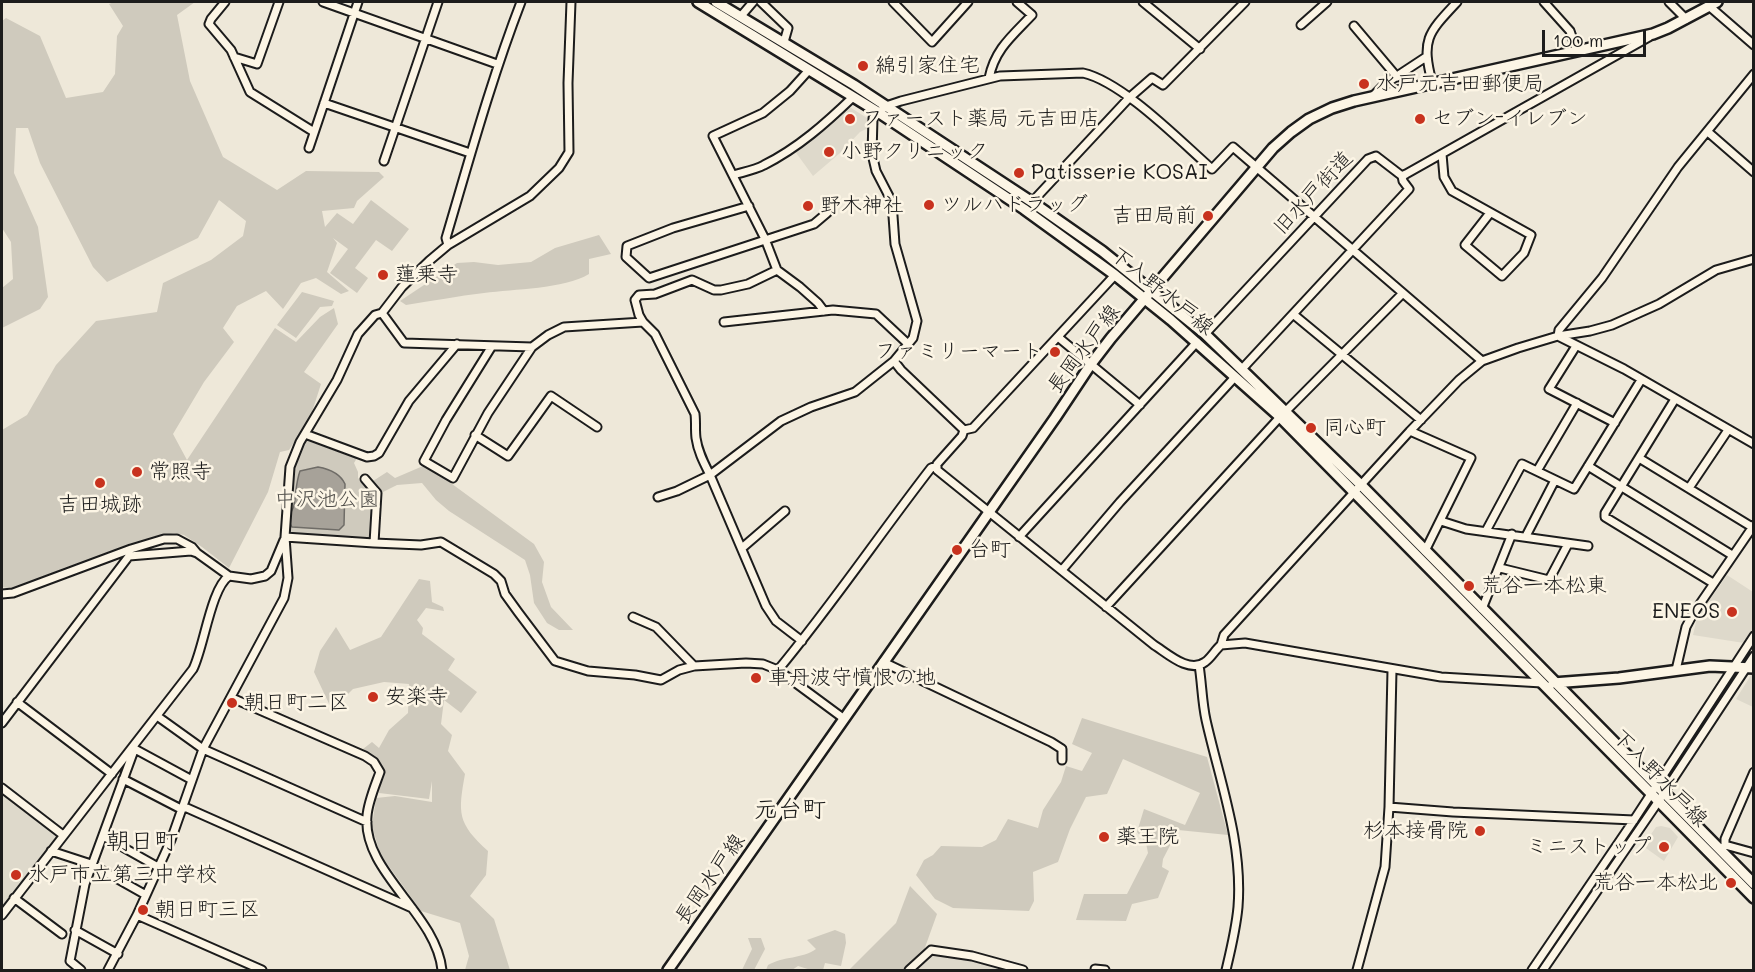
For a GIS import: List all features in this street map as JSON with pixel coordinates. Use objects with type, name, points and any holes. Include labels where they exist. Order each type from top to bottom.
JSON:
[{"type":"main road","name":"下入野水戸線","points":[[698,2],[853,97],[882,109],[1032,202],[1102,251],[1205,334],[1242,369],[1542,683],[1754,898]]},
{"type":"main road","name":"下入野水戸線","points":[[716,2],[784,42],[882,109],[1115,275],[1197,342],[1235,377],[1283,414]]},
{"type":"main road","name":"長岡水戸線","points":[[668,970],[1090,364],[1256,166],[1291,132],[1309,119],[1332,108],[1372,97],[1653,34],[1713,4]]},
{"type":"main road","name":"下入野水戸線","points":[[1358,489],[1425,551],[1664,793],[1723,848],[1754,884]]},
{"type":"main road","points":[[1542,683],[1619,678],[1710,666],[1750,668]]},
{"type":"street","points":[[225,2],[209,24],[234,57],[250,92],[314,132]]},
{"type":"street","points":[[234,57],[257,64],[279,2]]},
{"type":"street","points":[[323,2],[497,64]]},
{"type":"street","points":[[309,148],[358,2]]},
{"type":"street","points":[[384,161],[438,2]]},
{"type":"street","points":[[448,245],[446,238],[470,153],[497,64],[521,2]]},
{"type":"street","points":[[108,970],[146,895],[183,808],[203,749],[284,598],[288,578],[285,537],[290,467],[305,434],[337,380],[358,334],[375,315],[382,313],[402,287],[448,245],[530,196],[560,168],[569,152],[568,83],[571,2]]},
{"type":"street","points":[[741,16],[753,2]]},
{"type":"street","points":[[761,2],[788,27],[784,42]]},
{"type":"street","points":[[893,2],[933,42],[968,2]]},
{"type":"street","points":[[989,78],[996,53],[1032,15],[1017,2]]},
{"type":"street","points":[[1143,2],[1200,49]]},
{"type":"street","points":[[1032,202],[1129,98],[1152,78],[1163,85],[1245,2]]},
{"type":"street","points":[[1301,25],[1327,2]]},
{"type":"street","points":[[1432,82],[1426,57],[1427,44],[1434,27],[1457,2]]},
{"type":"street","points":[[1544,2],[1570,31],[1577,51]]},
{"type":"street","points":[[1669,2],[1686,18]]},
{"type":"street","points":[[1713,4],[1754,45]]},
{"type":"street","points":[[1354,26],[1397,77]]},
{"type":"street","points":[[1242,369],[1409,189],[1402,176],[1653,34]]},
{"type":"street","points":[[1372,97],[1375,92],[1426,57]]},
{"type":"street","points":[[809,70],[763,113],[713,136],[765,239],[777,270],[800,287],[824,311]]},
{"type":"street","points":[[658,497],[677,491],[710,475],[781,421],[811,407],[855,392],[894,361],[913,338],[917,321],[894,244],[892,202],[876,171],[872,154],[872,121],[882,109],[989,78],[1019,74],[1083,73],[1104,80],[1129,98],[1212,169],[1233,147],[1482,361]]},
{"type":"street","points":[[1558,336],[1559,330],[1602,278],[1678,167],[1754,74]]},
{"type":"street","points":[[733,175],[763,166],[800,143],[817,131],[853,97]]},
{"type":"street","points":[[324,103],[470,153]]},
{"type":"street","points":[[1708,132],[1754,172]]},
{"type":"street","points":[[1442,154],[1444,177],[1452,191],[1531,236],[1524,253],[1502,276],[1465,245],[1490,213]]},
{"type":"street","name":"旧水戸街道","points":[[1205,334],[1368,159],[1376,156],[1402,176]]},
{"type":"street","points":[[749,206],[673,228],[627,246],[626,256],[649,278],[814,224],[828,213]]},
{"type":"street","points":[[936,466],[937,470],[988,512],[1154,645],[1183,664],[1199,665],[1205,662],[1221,645],[1224,635],[1420,420],[1459,380],[1482,361],[1558,336],[1590,331],[1640,314],[1716,270],[1754,259]]},
{"type":"street","points":[[777,270],[748,284],[721,290],[714,290],[692,280],[655,294],[639,295],[635,300],[643,322],[656,334],[694,414],[697,446],[766,606],[772,616],[802,641]]},
{"type":"street","points":[[964,430],[973,428],[1115,275]]},
{"type":"street","points":[[1106,607],[1283,414],[1403,293]]},
{"type":"street","points":[[724,322],[824,311],[876,314],[908,344]]},
{"type":"street","points":[[382,313],[404,343],[532,347]]},
{"type":"street","points":[[1293,314],[1420,420]]},
{"type":"street","points":[[492,346],[424,460],[453,478],[475,435],[532,347],[548,334],[564,327],[643,322]]},
{"type":"street","points":[[1558,336],[1754,444]]},
{"type":"street","points":[[1058,337],[1140,405]]},
{"type":"street","points":[[1019,537],[1197,342]]},
{"type":"street","points":[[305,434],[367,457],[374,456],[379,453],[409,401],[457,344]]},
{"type":"street","points":[[1576,346],[1550,389],[1615,423]]},
{"type":"street","points":[[894,361],[964,430]]},
{"type":"street","points":[[1062,570],[1120,502],[1235,377]]},
{"type":"street","points":[[1486,531],[1522,464],[1574,489],[1641,380]]},
{"type":"street","points":[[475,435],[508,456],[551,396],[597,428]]},
{"type":"street","points":[[1675,399],[1605,513],[1605,517],[1713,583]]},
{"type":"street","points":[[1537,471],[1577,403]]},
{"type":"street","points":[[778,670],[931,468],[936,466],[962,436],[964,430]]},
{"type":"street","points":[[1689,488],[1728,430]]},
{"type":"street","points":[[1410,431],[1471,458],[1425,551]]},
{"type":"street","points":[[1639,458],[1753,526],[1713,583],[1686,627],[1676,670]]},
{"type":"street","points":[[1588,466],[1732,555]]},
{"type":"street","points":[[365,479],[377,493],[374,543]]},
{"type":"street","points":[[1526,536],[1555,480]]},
{"type":"street","points":[[742,548],[785,511]]},
{"type":"street","points":[[1441,521],[1466,529],[1588,546]]},
{"type":"street","points":[[1482,609],[1512,534]]},
{"type":"street","points":[[285,537],[421,545],[441,542],[494,574],[501,581],[506,594],[518,612],[555,661],[588,671],[661,680],[679,670],[694,666],[763,664],[778,670],[843,718]]},
{"type":"street","points":[[2,594],[13,593],[130,549],[164,539],[177,539],[192,547],[229,576],[252,579],[269,573],[277,560],[285,537]]},
{"type":"street","points":[[1500,568],[1549,580],[1568,544]]},
{"type":"street","points":[[2,723],[129,556],[191,551],[197,553]]},
{"type":"street","points":[[2,915],[193,669],[217,594],[223,581],[229,576]]},
{"type":"street","points":[[633,617],[656,627],[694,666]]},
{"type":"street","points":[[1532,970],[1634,820],[1754,636]]},
{"type":"street","points":[[1221,645],[1245,644],[1463,680],[1542,683]]},
{"type":"street","points":[[1543,970],[1750,668],[1754,656]]},
{"type":"street","points":[[883,662],[1052,742],[1062,749],[1062,760]]},
{"type":"street","points":[[1199,665],[1206,719],[1218,762],[1237,856],[1238,907],[1226,970]]},
{"type":"street","points":[[1357,970],[1385,867],[1389,807],[1392,670]]},
{"type":"street","points":[[232,698],[374,762],[380,772],[367,815],[374,854],[414,909],[440,954],[442,970]]},
{"type":"street","points":[[17,702],[112,774]]},
{"type":"street","points":[[157,716],[203,749],[367,822]]},
{"type":"street","points":[[81,970],[70,961],[75,930],[91,864],[133,748]]},
{"type":"street","points":[[133,748],[192,780]]},
{"type":"street","points":[[1754,772],[1723,848],[1754,854]]},
{"type":"street","points":[[123,779],[179,808],[187,808],[414,909]]},
{"type":"street","points":[[2,788],[63,835]]},
{"type":"street","points":[[1389,807],[1634,820]]},
{"type":"street","points":[[103,836],[158,867]]},
{"type":"street","points":[[51,851],[91,864],[146,895]]},
{"type":"street","points":[[14,898],[62,934]]},
{"type":"street","points":[[137,915],[262,970]]},
{"type":"street","points":[[75,930],[118,954]]},
{"type":"street","points":[[909,970],[931,950],[972,956],[1023,970]]},
{"type":"street","points":[[1095,970],[1105,970]]},
{"type":"shaded area","points":[[848,106],[867,118],[868,128],[860,132],[813,176],[794,150],[819,133]]},
{"type":"shaded area","points":[[318,467],[334,472],[345,484],[344,525],[339,530],[292,527],[289,522],[300,471]]},
{"type":"shaded area","points":[[1727,575],[1753,592],[1753,628],[1744,643],[1693,635],[1697,618]]},
{"type":"shaded area","points":[[1753,672],[1753,707],[1736,699]]},
{"type":"shaded area","name":"水戸市立第三中学校","points":[[2,792],[56,834],[58,838],[2,913]]},
{"type":"shaded area","name":"ミニストップ","points":[[1656,827],[1670,828],[1678,837],[1664,861],[1643,846]]},
{"type":"shaded area","points":[[934,953],[967,959],[1010,970],[915,970]]},
{"type":"green space","points":[[114,2],[195,2],[177,15],[190,81],[223,157],[277,190],[306,171],[379,172],[384,177],[357,201],[354,208],[322,211],[325,227],[337,213],[353,224],[371,200],[409,229],[392,251],[376,240],[355,268],[368,278],[357,293],[330,273],[348,249],[333,238],[337,243],[327,272],[349,291],[341,294],[316,278],[301,283],[283,309],[266,291],[237,306],[223,328],[234,342],[204,382],[173,434],[187,460],[275,328],[296,342],[320,317],[334,308],[338,324],[304,372],[321,384],[310,418],[289,450],[280,452],[268,492],[229,568],[184,535],[174,533],[130,546],[13,589],[2,587],[2,430],[27,415],[56,365],[96,321],[157,312],[163,283],[211,260],[243,236],[246,221],[219,200],[198,238],[107,282],[93,267],[40,163],[28,128],[16,128],[14,173],[38,227],[48,297],[40,309],[2,328],[2,288],[13,279],[11,242],[2,228],[2,21],[6,18],[40,36],[66,98],[103,92],[115,74],[117,36],[123,26],[109,4]]},
{"type":"green space","points":[[599,235],[611,254],[589,259],[589,274],[579,279],[553,286],[474,294],[406,305],[400,301],[457,263],[474,262],[498,265],[531,262],[555,248]]},
{"type":"green space","points":[[302,292],[334,301],[332,306],[320,307],[296,338],[277,325]]},
{"type":"green space","name":"中沢池公園","points":[[305,440],[357,458],[354,463],[358,478],[373,494],[368,541],[291,534],[288,530],[294,469]]},
{"type":"green space","points":[[423,466],[448,481],[534,544],[544,562],[542,582],[551,607],[573,630],[559,630],[547,623],[534,603],[530,575],[525,560],[449,511],[422,483],[397,485],[383,492],[373,481],[387,472],[395,478]]},
{"type":"green space","points":[[419,579],[430,581],[432,602],[443,607],[444,611],[426,608],[417,620],[423,628],[422,634],[455,659],[448,670],[477,692],[461,713],[444,700],[441,724],[452,735],[448,751],[465,774],[461,799],[462,817],[470,833],[488,851],[486,875],[470,896],[494,919],[510,970],[465,970],[469,956],[460,923],[421,911],[380,854],[372,826],[376,798],[395,796],[432,802],[432,781],[429,799],[379,793],[382,766],[363,749],[372,742],[379,748],[389,730],[408,713],[409,684],[384,682],[353,689],[332,710],[314,672],[320,651],[336,627],[350,650],[381,637]]},
{"type":"green space","points":[[1082,718],[1207,757],[1228,835],[1178,830],[1163,859],[1162,867],[1169,871],[1158,898],[1132,904],[1126,921],[1076,920],[1084,894],[1127,894],[1148,853],[1146,843],[1137,832],[1144,809],[1185,825],[1200,793],[1123,759],[1107,794],[1086,797],[1070,829],[1058,862],[1033,872],[1034,901],[1029,911],[953,908],[935,899],[916,875],[924,860],[933,855],[941,846],[982,847],[996,840],[1008,819],[1038,828],[1043,810],[1061,782],[1066,766],[1082,771],[1092,753],[1072,744]]},
{"type":"green space","points":[[910,886],[937,914],[923,953],[905,970],[849,970],[896,923]]},
{"type":"green space","points":[[835,930],[845,934],[846,943],[841,966],[825,963],[823,970],[811,970],[798,966],[792,970],[766,970],[768,965],[774,962],[811,952],[816,949],[807,940]]},
{"type":"green space","points":[[748,938],[761,938],[765,949],[754,970],[742,970],[752,949]]},
{"type":"place","name":"綿引家住宅","points":[[863,66]]},
{"type":"place","name":"水戸元吉田郵便局","points":[[1364,84]]},
{"type":"place","name":"ファースト薬局 元吉田店","points":[[850,119]]},
{"type":"place","name":"セブン-イレブン","points":[[1420,119]]},
{"type":"place","name":"小野クリニック","points":[[829,152]]},
{"type":"place","name":"Patisserie KOSAI","points":[[1019,173]]},
{"type":"place","name":"ツルハドラッグ","points":[[929,205]]},
{"type":"place","name":"野木神社","points":[[808,206]]},
{"type":"place","name":"吉田局前","points":[[1208,216]]},
{"type":"place","name":"蓮乗寺","points":[[383,275]]},
{"type":"place","name":"ファミリーマート","points":[[1055,352]]},
{"type":"place","name":"同心町","points":[[1311,428]]},
{"type":"place","name":"常照寺","points":[[137,472]]},
{"type":"place","name":"吉田城跡","points":[[100,483]]},
{"type":"place","name":"台町","points":[[957,550]]},
{"type":"place","name":"荒谷一本松東","points":[[1469,586]]},
{"type":"place","name":"ENEOS","points":[[1732,612]]},
{"type":"place","name":"車丹波守憤恨の地","points":[[756,678]]},
{"type":"place","name":"安楽寺","points":[[373,697]]},
{"type":"place","name":"朝日町二区","points":[[232,703]]},
{"type":"place","name":"杉本接骨院","points":[[1480,831]]},
{"type":"place","name":"薬王院","points":[[1104,837]]},
{"type":"place","name":"ミニストップ","points":[[1664,847]]},
{"type":"place","name":"水戸市立第三中学校","points":[[16,875]]},
{"type":"place","name":"荒谷一本松北","points":[[1731,883]]},
{"type":"place","name":"朝日町三区","points":[[143,910]]},
{"type":"district","name":"元台町","points":[[790,810]]},
{"type":"district","name":"朝日町","points":[[142,842]]}]
